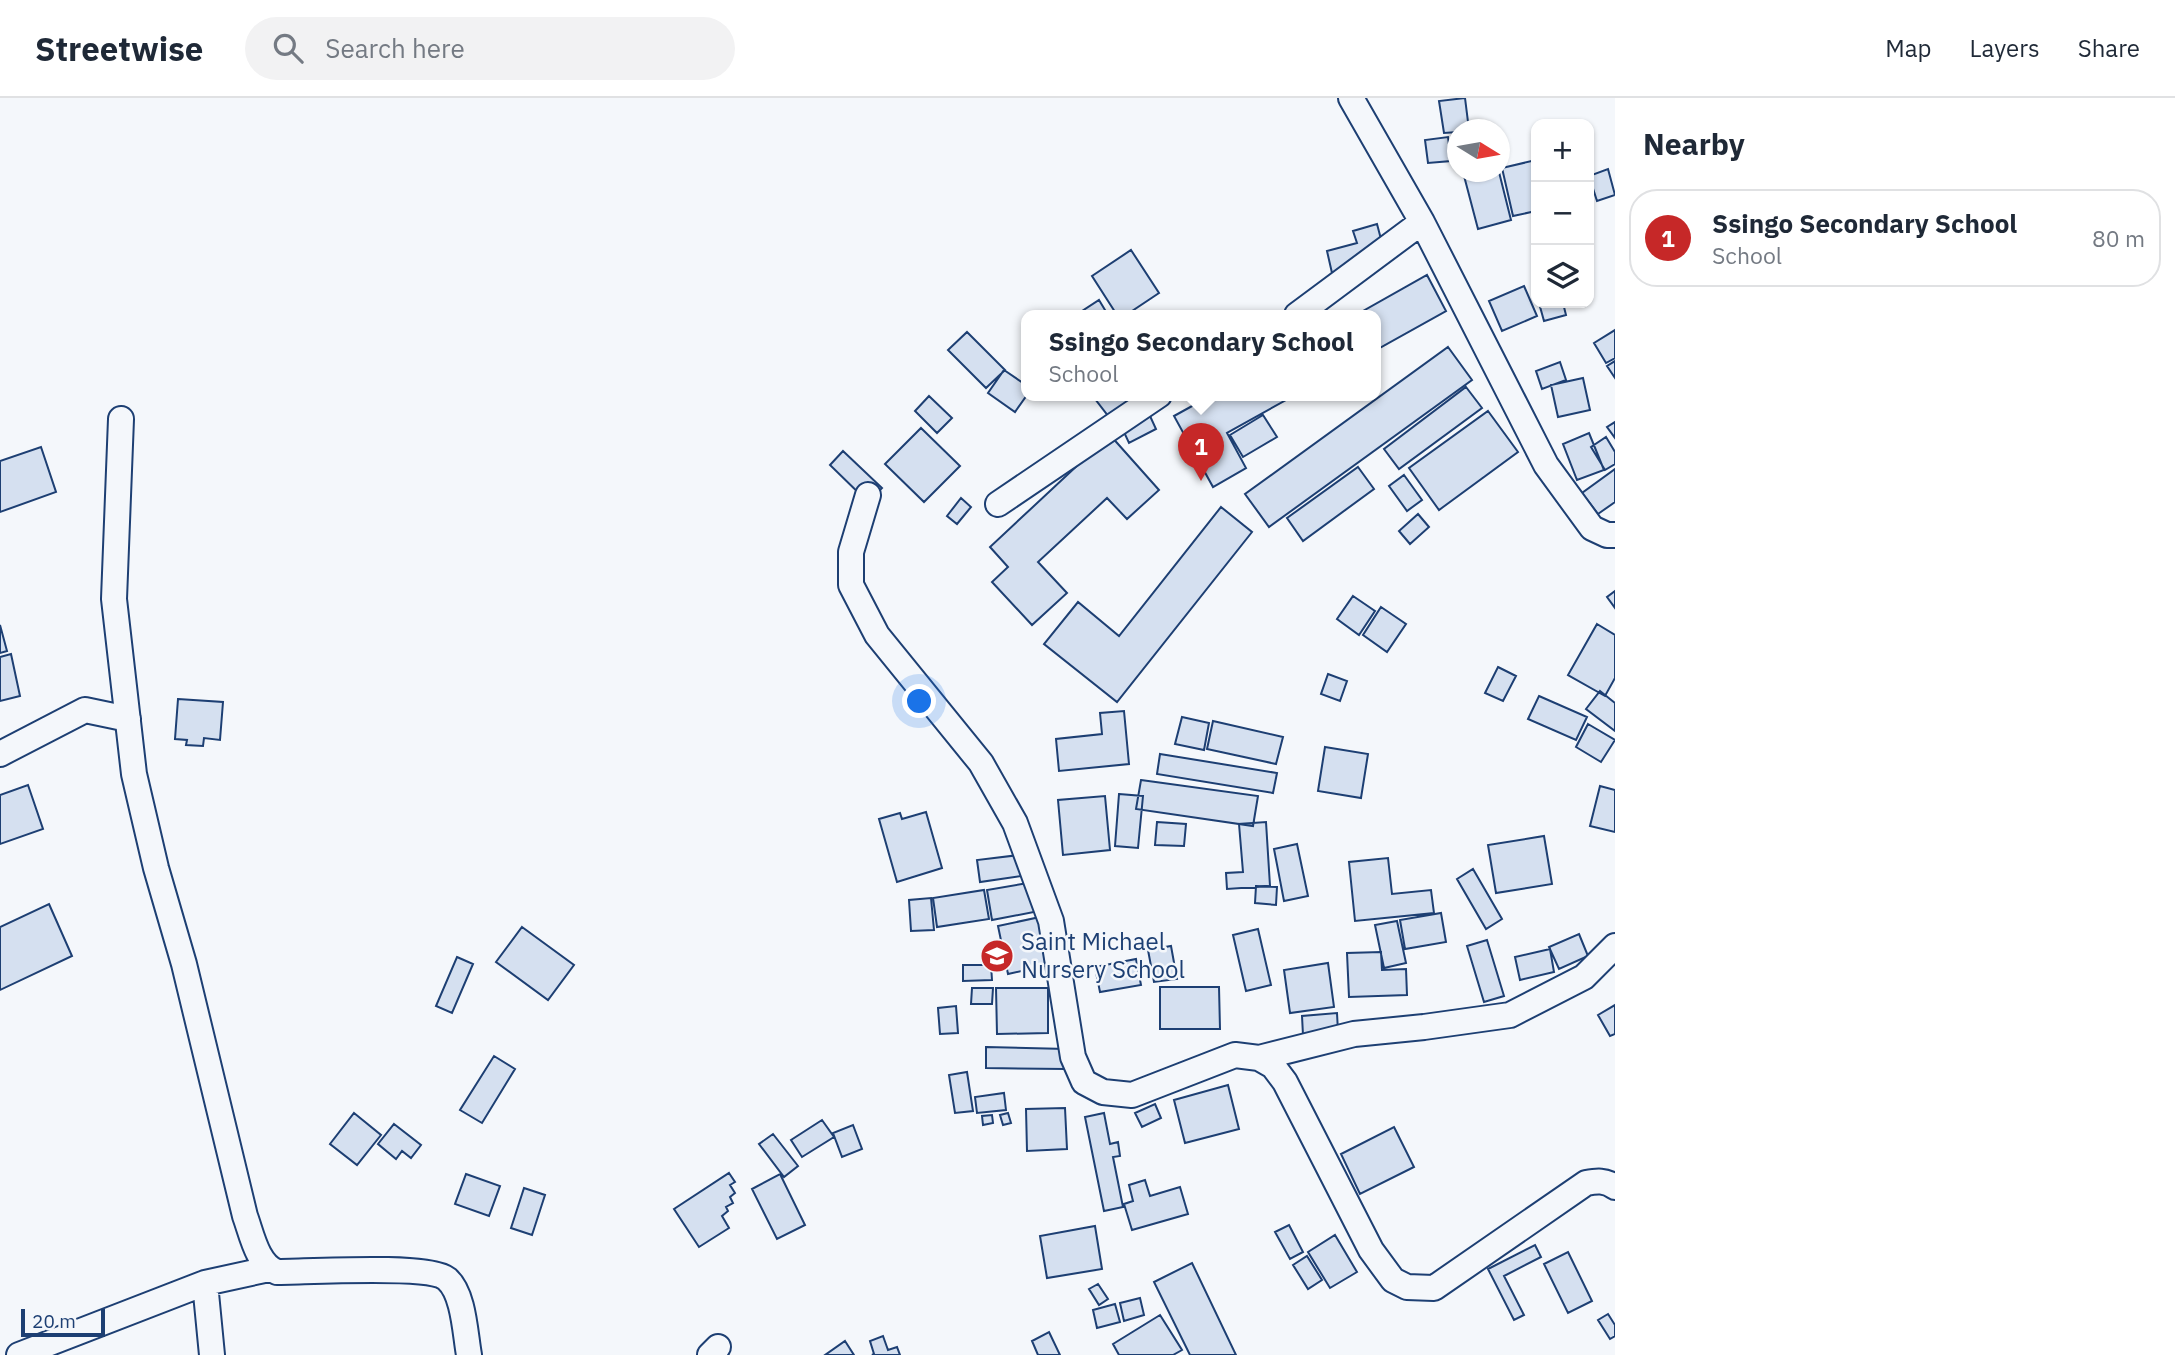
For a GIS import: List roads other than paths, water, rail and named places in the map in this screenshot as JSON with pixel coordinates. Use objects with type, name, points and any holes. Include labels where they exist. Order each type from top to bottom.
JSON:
[{"type":"street","points":[[1351,98],[1422,222],[1546,465],[1592,528],[1607,535],[1615,535]]},
{"type":"street","points":[[1304,310],[1422,222]]},
{"type":"street","points":[[998,503],[1150,401]]},
{"type":"street","points":[[121,419],[114,599],[135,774],[156,868],[184,964],[245,1216],[263,1262],[269,1269],[277,1272],[394,1269],[432,1272],[446,1277],[457,1291],[469,1355]]},
{"type":"street","points":[[867,495],[851,552],[850,585],[877,635],[981,763],[1015,823],[1051,922],[1073,1057],[1084,1082],[1102,1092],[1132,1095],[1235,1055],[1259,1058],[1354,1034],[1510,1015],[1584,977],[1615,946]]},
{"type":"street","points":[[0,754],[85,710],[128,719]]},
{"type":"street","points":[[1259,1058],[1273,1066],[1285,1082],[1371,1250],[1393,1280],[1407,1287],[1433,1288],[1586,1183],[1598,1181],[1615,1187]]},
{"type":"street","points":[[19,1355],[205,1283],[269,1269]]},
{"type":"street","points":[[205,1283],[212,1355]]},
{"type":"place","name":"Ssingo Secondary School","points":[[1201,481]]},
{"type":"place","name":"Saint Michael Nursery School","points":[[997,956]]}]
